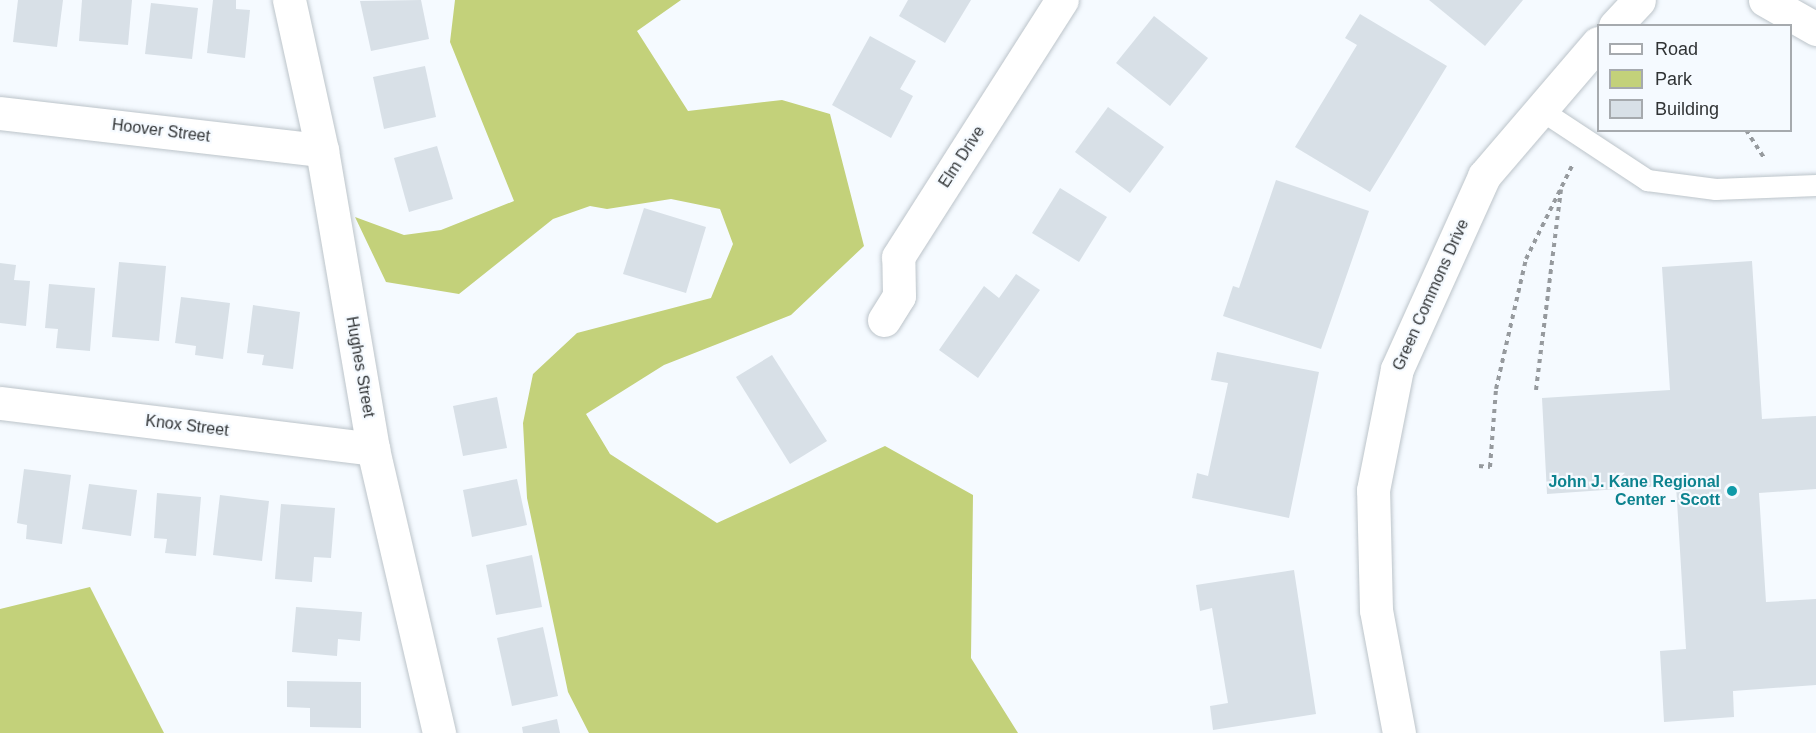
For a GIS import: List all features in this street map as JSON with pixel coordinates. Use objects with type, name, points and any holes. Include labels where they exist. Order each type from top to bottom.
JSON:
[{"type":"street","name":"Hughes Street","points":[[289,0],[322,150],[374,449],[440,733]]},
{"type":"street","name":"Elm Drive","points":[[884,320],[899,296],[898,257],[1062,0]]},
{"type":"street","points":[[1617,24],[1639,0]]},
{"type":"street","points":[[1765,0],[1816,29]]},
{"type":"street","name":"Green Commons Drive","points":[[1399,733],[1376,610],[1373,490],[1397,369],[1484,176],[1538,108],[1597,46]]},
{"type":"street","name":"Hoover Street","points":[[0,113],[322,150]]},
{"type":"street","name":"Knox Street","points":[[0,403],[374,449]]},
{"type":"lane","points":[[1538,108],[1647,180],[1715,189],[1816,184]]},
{"type":"path","points":[[1747,132],[1768,167]]},
{"type":"path","points":[[1479,466],[1490,467],[1496,389],[1526,259],[1576,158]]},
{"type":"path","points":[[1536,390],[1561,186]]},
{"type":"green space","points":[[455,0],[681,0],[637,31],[688,111],[782,100],[830,114],[864,246],[791,315],[664,365],[586,414],[610,454],[717,523],[885,446],[973,495],[971,658],[1018,733],[589,733],[568,692],[527,498],[523,423],[533,374],[577,333],[711,298],[733,244],[720,209],[671,199],[607,209],[590,206],[553,219],[459,294],[386,282],[355,217],[404,235],[441,230],[514,201],[450,42]]},
{"type":"green space","points":[[90,587],[164,733],[0,733],[0,609]]},
{"type":"building","points":[[18,0],[63,0],[57,47],[13,42]]},
{"type":"building","points":[[82,0],[132,0],[128,45],[79,41]]},
{"type":"building","points":[[213,0],[236,0],[236,9],[250,10],[245,58],[207,53]]},
{"type":"building","points":[[421,0],[429,39],[371,51],[360,1]]},
{"type":"building","points":[[908,0],[971,0],[945,43],[899,16]]},
{"type":"building","points":[[1429,0],[1523,0],[1485,46]]},
{"type":"building","points":[[151,3],[198,8],[192,59],[145,54]]},
{"type":"building","points":[[1360,14],[1447,66],[1370,192],[1295,147],[1357,45],[1345,38]]},
{"type":"building","points":[[1154,16],[1208,58],[1170,106],[1116,63]]},
{"type":"building","points":[[870,36],[916,61],[900,89],[913,96],[891,138],[832,105]]},
{"type":"building","points":[[425,66],[436,117],[384,129],[373,77]]},
{"type":"building","points":[[1108,107],[1164,147],[1130,193],[1075,152]]},
{"type":"building","points":[[437,146],[453,199],[409,212],[394,158]]},
{"type":"building","points":[[1276,180],[1369,211],[1321,349],[1223,316],[1233,286],[1239,288]]},
{"type":"building","points":[[1060,188],[1107,217],[1079,262],[1032,233]]},
{"type":"building","points":[[644,208],[706,227],[686,293],[623,274]]},
{"type":"building","name":"John J. Kane Regional Center - Scott","points":[[1752,261],[1762,419],[1816,416],[1816,489],[1759,493],[1766,602],[1816,599],[1816,685],[1733,691],[1734,717],[1664,722],[1660,651],[1686,649],[1676,485],[1547,494],[1542,398],[1670,390],[1662,267]]},
{"type":"building","points":[[119,262],[166,266],[159,341],[112,337]]},
{"type":"building","points":[[0,263],[16,265],[14,280],[30,281],[26,326],[0,323]]},
{"type":"building","points":[[1016,274],[1040,290],[978,378],[939,350],[984,286],[999,298]]},
{"type":"building","points":[[49,284],[95,288],[90,351],[56,348],[58,329],[45,328]]},
{"type":"building","points":[[181,297],[230,303],[223,359],[195,355],[196,346],[175,343]]},
{"type":"building","points":[[253,305],[300,312],[293,369],[262,365],[264,355],[247,353]]},
{"type":"building","points":[[1217,352],[1319,372],[1289,518],[1192,498],[1197,473],[1208,476],[1228,383],[1211,380]]},
{"type":"building","points":[[772,355],[827,441],[790,464],[736,377]]},
{"type":"building","points":[[497,397],[507,448],[463,456],[453,406]]},
{"type":"building","points":[[24,469],[71,475],[62,544],[26,539],[27,525],[17,523]]},
{"type":"building","points":[[517,479],[527,525],[472,537],[463,490]]},
{"type":"building","points":[[89,484],[137,490],[131,536],[82,529]]},
{"type":"building","points":[[157,493],[201,497],[196,556],[165,553],[167,539],[154,538]]},
{"type":"building","points":[[220,495],[269,501],[262,561],[213,555]]},
{"type":"building","points":[[281,504],[335,508],[331,558],[314,557],[312,582],[275,579]]},
{"type":"building","points":[[532,555],[542,607],[496,615],[486,565]]},
{"type":"building","points":[[1294,570],[1316,714],[1213,730],[1210,706],[1228,703],[1212,608],[1200,611],[1196,585]]},
{"type":"building","points":[[296,607],[362,612],[360,641],[338,639],[337,656],[292,652]]},
{"type":"building","points":[[543,627],[558,696],[512,706],[497,638]]},
{"type":"building","points":[[287,681],[361,682],[361,728],[310,727],[310,708],[287,707]]},
{"type":"building","points":[[557,719],[560,733],[523,733],[522,727]]},
{"type":"place","name":"John J. Kane Regional Center - Scott","points":[[1732,491]]}]
